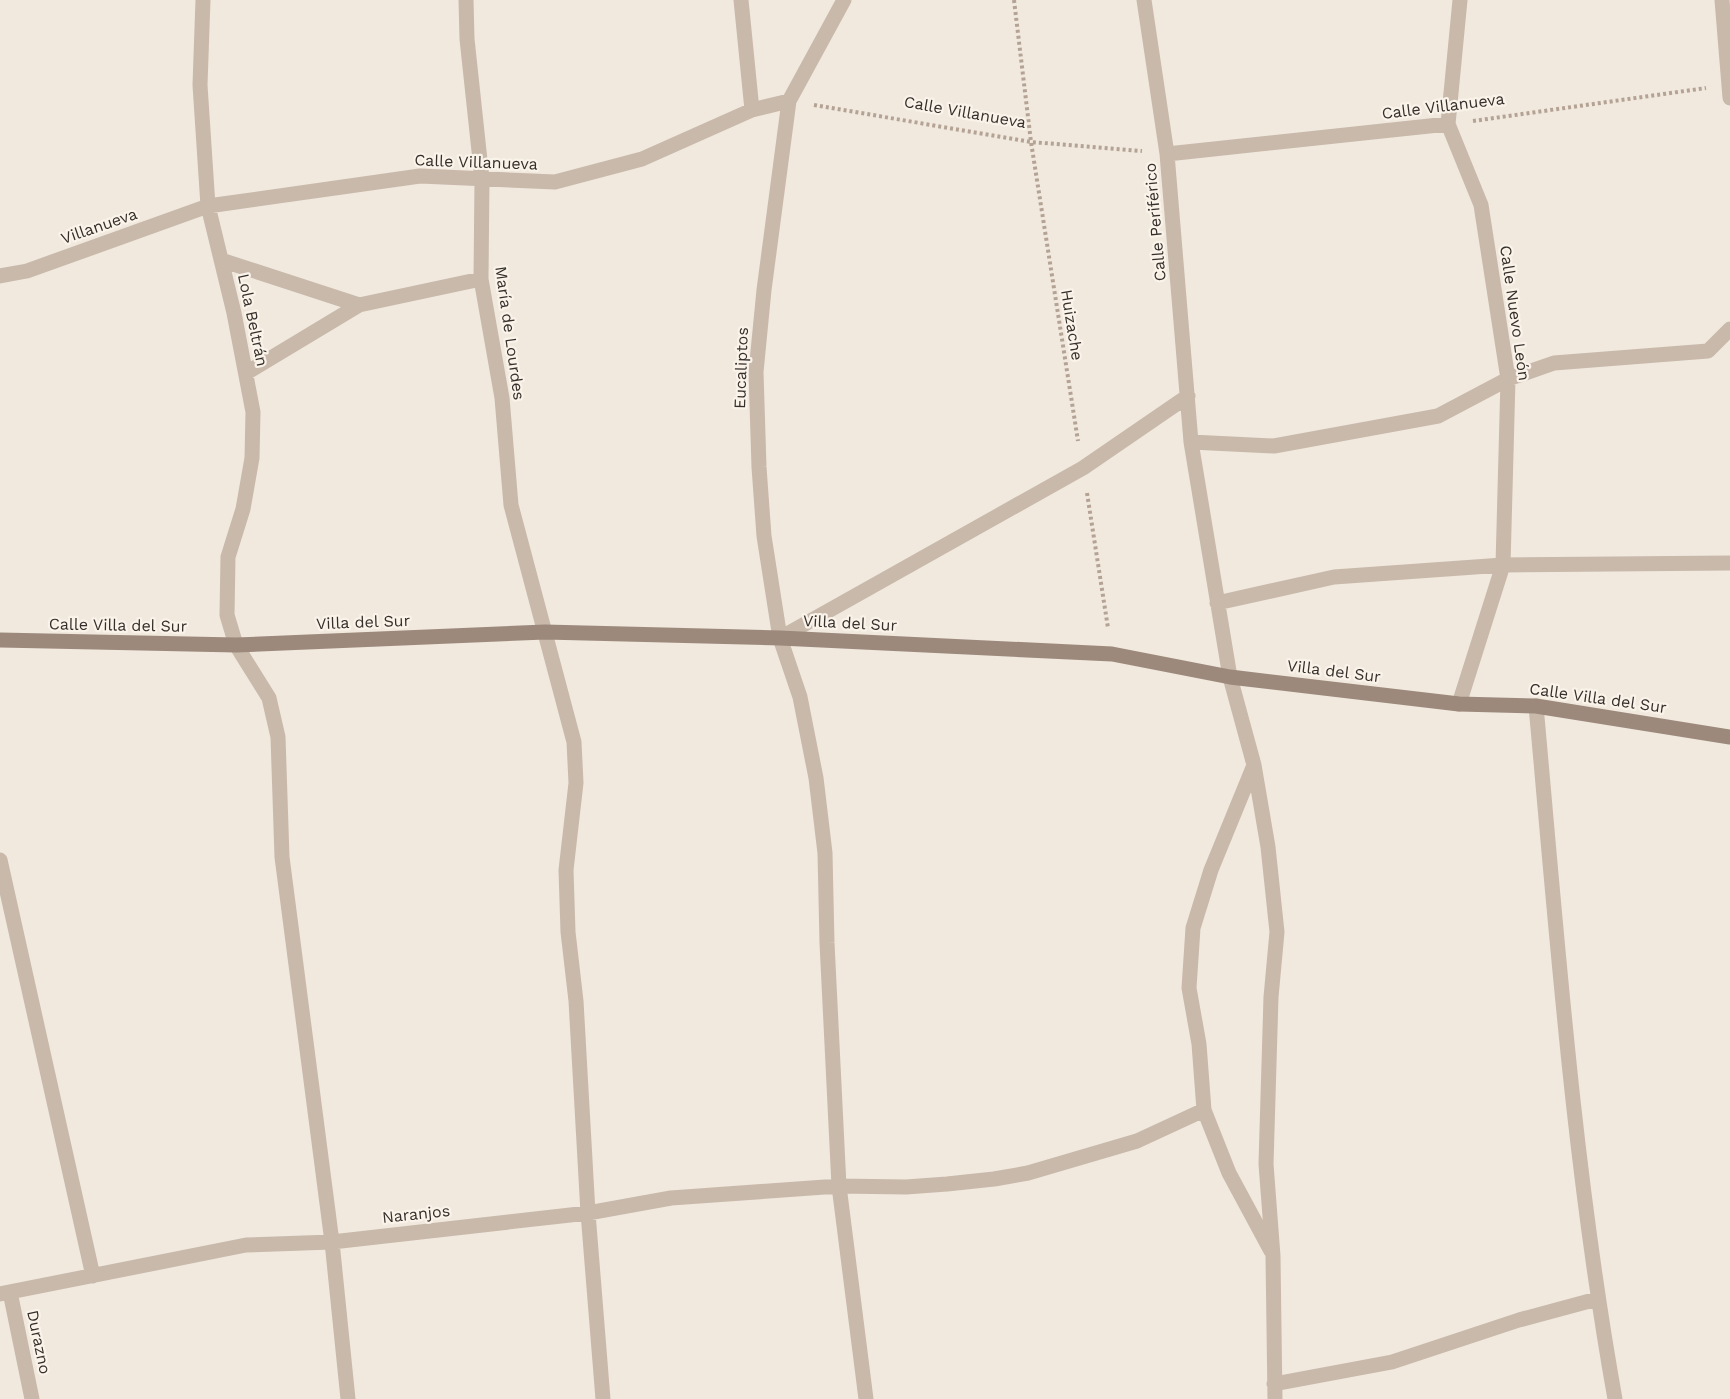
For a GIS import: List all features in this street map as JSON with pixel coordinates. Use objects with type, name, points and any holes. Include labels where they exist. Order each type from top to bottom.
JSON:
[{"type":"street","name":"Lola Beltrán","points":[[203,0],[200,85],[208,206],[253,412],[252,458],[243,509],[228,557],[227,615],[236,645],[269,698],[278,737],[282,857],[332,1242],[348,1399]]},
{"type":"street","name":"María de Lourdes","points":[[466,0],[467,39],[482,179],[481,279],[502,398],[511,505],[574,741],[576,783],[566,870],[568,932],[576,1001],[588,1213],[603,1399]]},
{"type":"street","points":[[741,0],[752,110]]},
{"type":"street","points":[[789,101],[844,0]]},
{"type":"street","name":"Calle Periférico","points":[[1144,0],[1167,154],[1191,442],[1230,677],[1254,765],[1268,847],[1276,932],[1271,997],[1266,1164],[1274,1256],[1274,1391]]},
{"type":"street","name":"Calle Nuevo León","points":[[1459,704],[1503,565],[1508,379],[1481,205],[1448,124],[1460,0]]},
{"type":"street","points":[[1722,0],[1729,91]]},
{"type":"street","name":"Calle Villanueva","points":[[208,206],[420,176],[555,182],[642,159],[752,110],[789,101]]},
{"type":"street","name":"Eucaliptos","points":[[789,101],[764,290],[756,372],[759,467],[764,536],[780,638],[800,697],[816,778],[825,853],[839,1186],[866,1399]]},
{"type":"street","name":"Calle Villanueva","points":[[1167,154],[1448,124]]},
{"type":"street","name":"Villanueva","points":[[0,276],[27,271],[208,206]]},
{"type":"street","points":[[221,260],[359,305]]},
{"type":"street","points":[[246,373],[359,305],[481,279]]},
{"type":"street","points":[[1191,442],[1274,446],[1438,416],[1508,379],[1554,363],[1708,351],[1730,329]]},
{"type":"street","points":[[780,638],[1083,468],[1188,396]]},
{"type":"street","points":[[1217,603],[1334,577],[1503,565],[1730,563]]},
{"type":"street","name":"Villa del Sur","points":[[236,645],[545,632],[780,638],[1112,654],[1230,677],[1459,704]]},
{"type":"street","name":"Calle Villa del Sur","points":[[0,640],[236,645]]},
{"type":"street","name":"Calle Villa del Sur","points":[[1459,704],[1536,706],[1730,737]]},
{"type":"street","points":[[1536,706],[1579,1147],[1597,1299],[1615,1399]]},
{"type":"street","points":[[1254,765],[1211,870],[1194,928],[1189,988],[1199,1044],[1204,1110],[1230,1173],[1274,1256]]},
{"type":"street","points":[[0,860],[93,1276]]},
{"type":"street","name":"Naranjos","points":[[5,1293],[246,1245],[332,1242],[588,1213],[671,1198],[839,1186],[947,1184],[1028,1173],[1137,1141],[1204,1110]]},
{"type":"street","name":"Durazno","points":[[5,1293],[32,1399]]},
{"type":"street","points":[[1274,1391],[1392,1362],[1519,1320],[1597,1299]]},
{"type":"path","name":"Huizache","points":[[1014,0],[1031,142],[1112,654]]},
{"type":"path","name":"Calle Villanueva","points":[[1448,124],[1729,91]]},
{"type":"path","name":"Calle Villanueva","points":[[789,101],[1031,142],[1167,154]]}]
